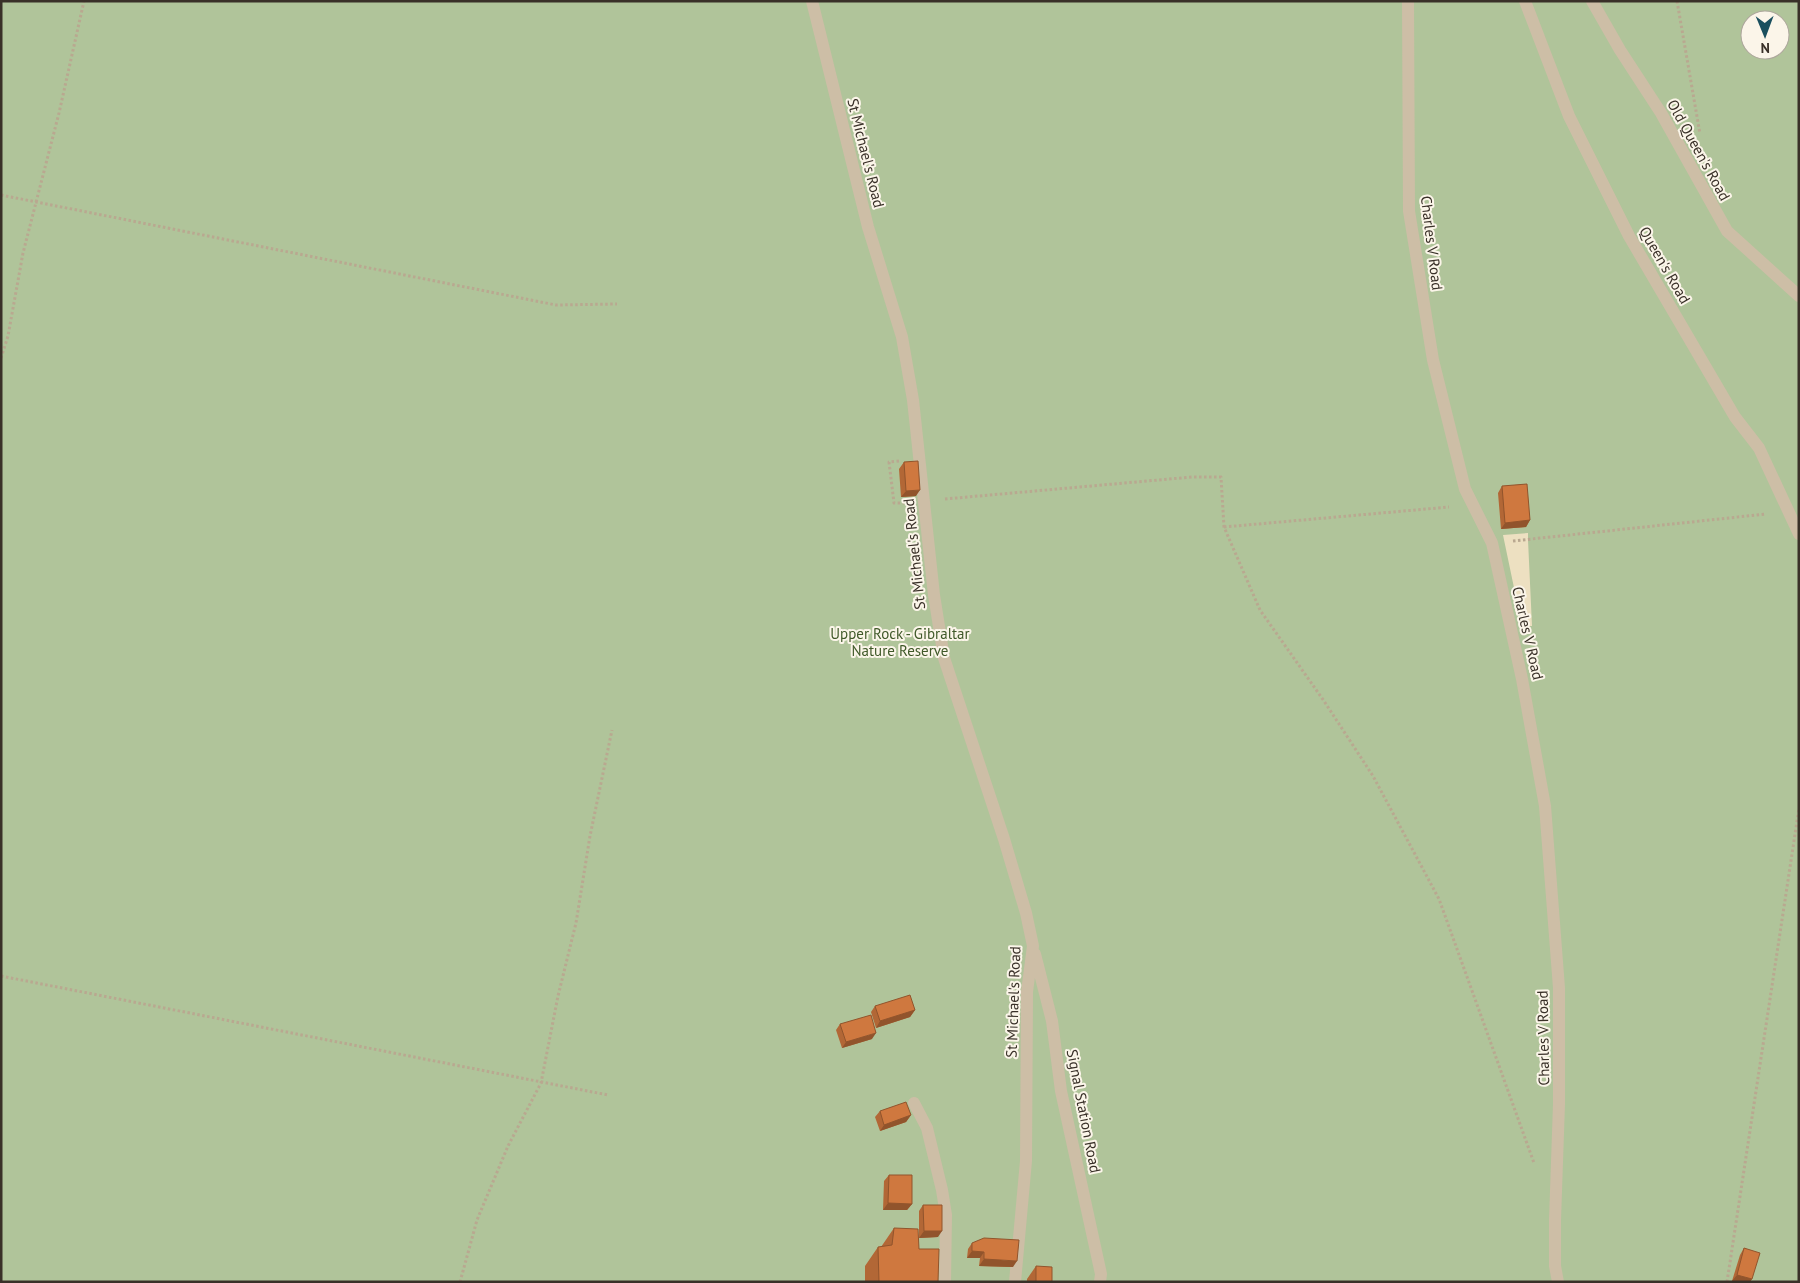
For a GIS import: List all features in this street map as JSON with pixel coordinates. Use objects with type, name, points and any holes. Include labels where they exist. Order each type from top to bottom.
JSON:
[{"type":"street","name":"St Michael's Road","points":[[812,1],[868,227],[902,338],[913,400],[934,595],[944,658],[1004,839],[1026,912],[1033,946],[1027,992],[1026,1161],[1015,1282]]},
{"type":"street","name":"Charles V Road","points":[[1408,1],[1409,211],[1433,360],[1465,489],[1492,544],[1522,679],[1545,806],[1559,988],[1559,1104],[1554,1220],[1555,1266],[1558,1282]]},
{"type":"street","name":"Queen's Road","points":[[1525,1],[1568,116],[1629,236],[1736,417],[1759,448],[1799,534]]},
{"type":"street","name":"Old Queen's Road","points":[[1592,1],[1620,50],[1661,113],[1726,232],[1799,296]]},
{"type":"street","name":"Signal Station Road","points":[[1033,946],[1052,1021],[1061,1091],[1101,1274],[1100,1282]]},
{"type":"street","points":[[914,1103],[927,1128],[942,1190],[946,1215],[945,1282]]},
{"type":"path","points":[[1,358],[8,336],[23,253],[59,113],[84,1]]},
{"type":"path","points":[[1676,1],[1701,138]]},
{"type":"path","points":[[1,195],[556,305],[617,304]]},
{"type":"path","points":[[892,496],[889,462],[902,461]]},
{"type":"path","points":[[925,501],[1192,477],[1221,477],[1224,527],[1260,610],[1324,701],[1372,776],[1439,899],[1534,1164]]},
{"type":"path","points":[[1224,527],[1472,505]]},
{"type":"path","points":[[1492,544],[1789,512]]},
{"type":"path","points":[[460,1282],[477,1220],[508,1146],[541,1083],[558,996],[576,923],[590,836],[612,730]]},
{"type":"path","points":[[1727,1282],[1799,808]]},
{"type":"path","points":[[1,976],[541,1083],[608,1094]]},
{"type":"green space","name":"Upper Rock - Gibraltar Nature Reserve","points":[[1,1],[1799,1],[1799,1282],[1,1282]]},
{"type":"shaded area","points":[[1528,533],[1532,626],[1522,626],[1503,535]]},
{"type":"building","points":[[918,461],[920,490],[906,491],[904,462]]},
{"type":"building","points":[[1527,484],[1530,520],[1505,523],[1502,486]]},
{"type":"building","points":[[910,995],[915,1010],[880,1021],[875,1006]]},
{"type":"building","points":[[871,1015],[876,1033],[846,1042],[840,1024]]},
{"type":"building","points":[[906,1102],[911,1115],[884,1125],[880,1111]]},
{"type":"building","points":[[889,1175],[912,1175],[912,1204],[888,1203]]},
{"type":"building","points":[[923,1205],[942,1205],[942,1231],[924,1231]]},
{"type":"building","points":[[894,1228],[918,1229],[919,1249],[939,1249],[938,1282],[879,1282],[878,1247],[892,1245]]},
{"type":"building","points":[[984,1238],[1019,1240],[1017,1261],[984,1259],[984,1252],[972,1251],[972,1243]]},
{"type":"building","points":[[1744,1248],[1760,1253],[1752,1279],[1737,1275]]},
{"type":"building","points":[[1036,1266],[1052,1267],[1052,1282],[1036,1282]]}]
